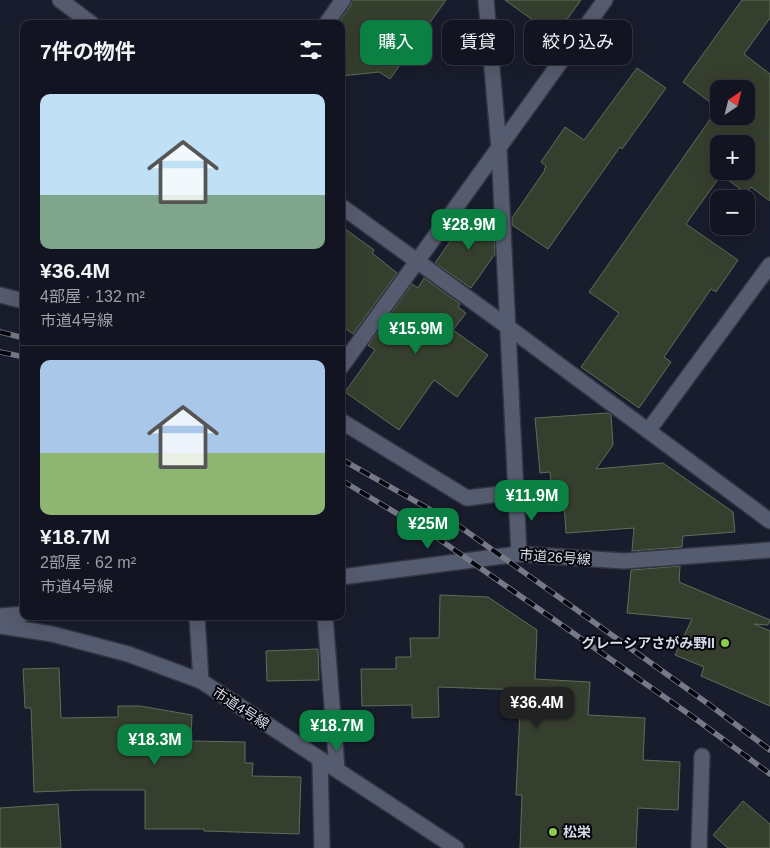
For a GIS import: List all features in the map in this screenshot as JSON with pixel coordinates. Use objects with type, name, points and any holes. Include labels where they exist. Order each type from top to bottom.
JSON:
[{"type":"street","points":[[60,0],[87,20]]},
{"type":"street","points":[[329,20],[343,0]]},
{"type":"street","points":[[486,0],[499,148],[519,554]]},
{"type":"street","points":[[345,361],[605,0]]},
{"type":"street","points":[[345,209],[770,521]]},
{"type":"street","points":[[648,431],[770,265]]},
{"type":"street","points":[[0,295],[20,300]]},
{"type":"street","points":[[345,423],[467,498],[516,492]]},
{"type":"street","name":"市道26号線","points":[[345,576],[519,554],[624,562],[770,550]]},
{"type":"street","points":[[0,616],[20,614]]},
{"type":"street","points":[[198,620],[200,682]]},
{"type":"street","points":[[325,620],[337,770]]},
{"type":"street","name":"市道4号線","points":[[0,626],[52,634],[128,654],[200,682],[456,848]]},
{"type":"street","points":[[699,848],[702,756]]},
{"type":"street","points":[[320,760],[322,848]]},
{"type":"building","points":[[352,0],[446,0],[432,20],[360,20],[360,65],[400,65],[390,79],[379,72],[345,76],[345,20],[341,19],[351,5]]},
{"type":"building","points":[[505,0],[581,0],[567,20],[533,20]]},
{"type":"building","points":[[742,0],[770,0],[770,18],[744,54],[770,74],[770,201],[751,187],[748,190],[742,190],[728,180],[755,180],[755,135],[710,135],[710,180],[717,180],[686,224],[738,260],[716,292],[711,289],[664,357],[671,362],[639,408],[581,367],[619,313],[589,292],[710,119],[710,125],[755,125],[755,80],[710,80],[710,102],[683,82]]},
{"type":"building","points":[[637,68],[666,88],[622,149],[620,147],[548,249],[512,225],[512,218],[545,170],[546,166],[541,162],[565,127],[584,140]]},
{"type":"building","points":[[470,213],[494,229],[495,254],[471,288],[435,263]]},
{"type":"building","points":[[345,229],[374,250],[372,253],[397,273],[353,334],[345,328]]},
{"type":"building","points":[[424,278],[460,304],[458,307],[466,313],[453,330],[488,355],[457,397],[434,380],[399,430],[345,392],[375,350],[368,345],[412,284],[418,288]]},
{"type":"building","points":[[608,413],[611,415],[613,445],[596,469],[663,463],[733,512],[735,532],[683,536],[682,547],[632,551],[634,528],[566,533],[563,489],[552,490],[550,472],[540,473],[535,418]]},
{"type":"building","name":"グレーシアさがみ野II","points":[[680,566],[679,582],[770,620],[768,625],[754,624],[770,631],[770,706],[701,676],[704,667],[675,655],[692,619],[627,613],[631,570]]},
{"type":"building","points":[[440,595],[488,597],[537,630],[535,679],[590,682],[588,715],[645,718],[643,760],[680,762],[678,810],[638,808],[636,848],[520,848],[522,795],[516,795],[521,690],[438,687],[439,717],[412,718],[412,705],[362,706],[361,669],[396,669],[396,657],[411,657],[410,638],[439,638]]},
{"type":"building","points":[[318,649],[319,680],[267,681],[266,651]]},
{"type":"building","points":[[59,668],[61,718],[118,717],[118,706],[140,706],[192,715],[191,741],[245,742],[245,763],[253,763],[252,776],[301,777],[299,834],[204,831],[204,829],[145,829],[145,790],[34,792],[31,708],[25,708],[23,669]]},
{"type":"building","points":[[743,801],[770,824],[770,848],[728,848],[713,835]]},
{"type":"building","points":[[58,804],[61,848],[0,848],[0,808]]},
{"type":"railway","points":[[0,332],[20,337]]},
{"type":"railway","points":[[0,352],[20,356]]},
{"type":"railway","points":[[345,461],[459,526],[770,750]]},
{"type":"railway","points":[[345,482],[436,537],[693,717],[770,774]]},
{"type":"place","name":"グレーシアさがみ野II","points":[[725,643]]},
{"type":"place","name":"松栄","points":[[553,832]]}]
